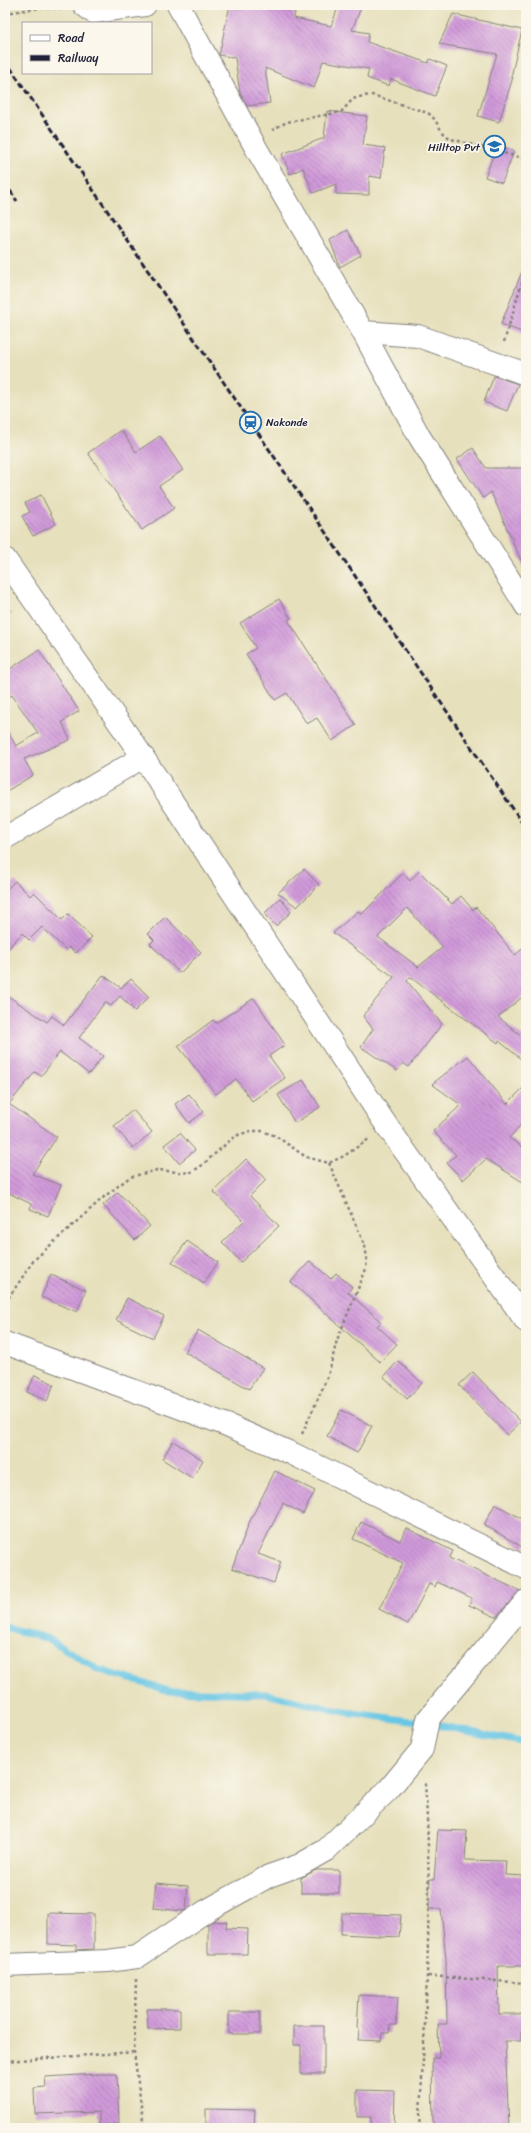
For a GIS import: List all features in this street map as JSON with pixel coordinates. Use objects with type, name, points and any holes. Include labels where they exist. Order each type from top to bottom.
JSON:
[{"type":"street","points":[[88,8],[146,5]]},
{"type":"street","points":[[178,5],[256,148],[363,332],[419,436],[526,606]]},
{"type":"street","points":[[363,332],[418,336],[526,374]]},
{"type":"street","points":[[5,559],[143,757],[388,1126],[526,1321]]},
{"type":"street","points":[[5,838],[143,757]]},
{"type":"street","points":[[5,1343],[227,1425],[293,1454],[526,1568]]},
{"type":"street","points":[[5,1965],[108,1962],[137,1957],[206,1911],[269,1876],[300,1865],[326,1850],[389,1789],[422,1749],[428,1719],[526,1601]]},
{"type":"path","points":[[5,13],[40,8],[88,8]]},
{"type":"path","points":[[256,148],[277,126],[287,122],[341,112],[353,99],[372,95],[428,113],[435,120],[441,132],[450,139],[526,159]]},
{"type":"path","points":[[497,364],[526,269]]},
{"type":"path","points":[[5,1303],[34,1260],[105,1196],[130,1177],[157,1170],[189,1173],[200,1167],[235,1136],[251,1131],[262,1131],[276,1136],[306,1157],[329,1163],[344,1156],[388,1126]]},
{"type":"path","points":[[293,1454],[328,1376],[337,1340],[366,1269],[367,1258],[365,1246],[329,1163]]},
{"type":"path","points":[[420,2128],[428,1976],[428,1841],[422,1749]]},
{"type":"path","points":[[137,1957],[134,2052],[144,2128]]},
{"type":"path","points":[[428,1976],[526,1983]]},
{"type":"path","points":[[5,2061],[134,2052]]},
{"type":"building","points":[[230,5],[256,5],[295,11],[294,18],[331,26],[339,5],[362,5],[352,30],[369,33],[367,42],[428,63],[430,59],[447,66],[435,96],[391,79],[389,86],[367,78],[369,69],[323,61],[314,88],[265,68],[270,103],[247,106],[240,93],[235,58],[219,55]]},
{"type":"building","points":[[453,14],[522,30],[511,77],[513,77],[499,122],[478,116],[497,54],[439,44]]},
{"type":"building","points":[[327,111],[367,116],[363,145],[385,148],[381,178],[369,176],[369,195],[336,194],[336,184],[313,193],[303,168],[290,174],[282,154],[324,138]]},
{"type":"building","points":[[497,145],[514,151],[502,183],[485,177]]},
{"type":"building","points":[[348,230],[361,255],[340,267],[330,240]]},
{"type":"building","points":[[526,264],[526,334],[501,324]]},
{"type":"building","points":[[494,376],[518,384],[507,411],[484,402]]},
{"type":"building","points":[[121,430],[136,452],[160,436],[183,470],[159,486],[174,508],[142,530],[88,453]]},
{"type":"building","points":[[473,448],[486,468],[526,468],[526,572],[491,492],[483,498],[457,459]]},
{"type":"building","points":[[41,495],[56,524],[33,536],[22,516],[30,512],[25,503]]},
{"type":"building","points":[[279,599],[291,618],[288,620],[356,725],[332,741],[317,718],[307,724],[287,693],[275,700],[246,654],[256,648],[240,623]]},
{"type":"building","points":[[39,650],[79,711],[62,722],[70,740],[24,759],[33,775],[5,792],[5,727],[16,746],[38,733],[12,695],[5,700],[5,672]]},
{"type":"building","points":[[304,869],[319,885],[297,907],[278,893]]},
{"type":"building","points":[[419,871],[452,904],[461,896],[473,910],[476,907],[515,955],[526,946],[526,994],[498,1017],[526,1039],[526,1063],[499,1041],[498,1043],[410,977],[407,981],[442,1024],[409,1067],[403,1063],[397,1071],[361,1047],[373,1029],[363,1016],[394,977],[333,933],[358,911],[362,914],[403,873],[410,881]],"holes":[[[407,908],[443,947],[418,967],[378,937]]]},
{"type":"building","points":[[15,881],[30,896],[34,892],[62,920],[68,914],[92,937],[76,953],[69,947],[66,950],[42,927],[29,940],[22,933],[5,952],[5,891]]},
{"type":"building","points":[[280,898],[291,912],[276,926],[264,914]]},
{"type":"building","points":[[165,917],[201,952],[180,973],[150,944],[154,940],[148,934]]},
{"type":"building","points":[[103,975],[121,988],[131,979],[149,997],[135,1011],[120,996],[111,1006],[105,1002],[79,1038],[103,1056],[89,1074],[60,1052],[41,1076],[35,1072],[9,1104],[57,1137],[32,1174],[61,1185],[48,1216],[30,1209],[31,1204],[5,1191],[5,994],[47,1022],[52,1016],[64,1025]]},
{"type":"building","points":[[254,998],[285,1045],[269,1056],[285,1078],[252,1101],[236,1079],[216,1094],[178,1046],[213,1020],[216,1023]]},
{"type":"building","points":[[468,1056],[507,1104],[526,1085],[526,1119],[509,1138],[526,1149],[526,1184],[486,1159],[463,1180],[447,1163],[456,1155],[433,1131],[461,1105],[432,1084]]},
{"type":"building","points":[[303,1080],[320,1107],[295,1123],[278,1095]]},
{"type":"building","points":[[189,1094],[204,1112],[189,1123],[175,1104]]},
{"type":"building","points":[[133,1110],[152,1132],[133,1148],[114,1126]]},
{"type":"building","points":[[180,1133],[195,1150],[179,1163],[164,1145]]},
{"type":"building","points":[[246,1159],[266,1180],[250,1196],[279,1226],[241,1262],[222,1242],[244,1221],[213,1191]]},
{"type":"building","points":[[118,1192],[150,1226],[135,1240],[103,1205]]},
{"type":"building","points":[[187,1241],[218,1262],[204,1283],[172,1262]]},
{"type":"building","points":[[310,1261],[331,1279],[336,1273],[352,1287],[348,1292],[381,1322],[377,1326],[397,1344],[380,1362],[291,1282]]},
{"type":"building","points":[[51,1275],[86,1290],[77,1312],[41,1297]]},
{"type":"building","points":[[127,1298],[164,1316],[153,1338],[116,1320]]},
{"type":"building","points":[[198,1330],[263,1368],[249,1389],[185,1352]]},
{"type":"building","points":[[398,1361],[422,1383],[407,1399],[384,1377]]},
{"type":"building","points":[[473,1372],[521,1422],[507,1435],[459,1385]]},
{"type":"building","points":[[35,1375],[54,1384],[47,1401],[27,1392]]},
{"type":"building","points":[[341,1410],[372,1426],[357,1453],[327,1436]]},
{"type":"building","points":[[173,1441],[203,1460],[192,1478],[162,1459]]},
{"type":"building","points":[[275,1471],[315,1491],[303,1514],[283,1503],[258,1554],[281,1562],[274,1583],[232,1568],[249,1523]]},
{"type":"building","points":[[495,1504],[526,1521],[526,1549],[484,1525]]},
{"type":"building","points":[[361,1522],[400,1541],[406,1528],[453,1551],[449,1558],[520,1591],[496,1617],[469,1605],[472,1598],[437,1582],[435,1587],[429,1584],[408,1624],[379,1609],[403,1563],[353,1539]]},
{"type":"building","points":[[438,1830],[467,1831],[465,1860],[506,1861],[505,1875],[526,1876],[526,1966],[498,1966],[499,2014],[526,2014],[526,2032],[521,2032],[521,2041],[505,2041],[509,2128],[433,2126],[432,2058],[439,2058],[438,2024],[447,2024],[446,1959],[441,1909],[429,1909],[430,1879],[434,1879]]},
{"type":"building","points":[[316,1870],[339,1870],[339,1893],[301,1893],[301,1878]]},
{"type":"building","points":[[156,1883],[188,1886],[186,1910],[153,1908]]},
{"type":"building","points":[[48,1913],[94,1914],[94,1949],[76,1950],[76,1945],[48,1944]]},
{"type":"building","points":[[342,1913],[401,1915],[399,1937],[341,1934]]},
{"type":"building","points":[[213,1921],[227,1922],[226,1928],[248,1929],[247,1954],[208,1954],[208,1924]]},
{"type":"building","points":[[359,1995],[398,1997],[396,2025],[390,2025],[389,2033],[382,2033],[381,2041],[358,2040],[359,2029],[357,2028]]},
{"type":"building","points":[[147,2009],[180,2009],[180,2028],[148,2029]]},
{"type":"building","points":[[229,2012],[260,2012],[260,2034],[229,2034]]},
{"type":"building","points":[[294,2026],[324,2026],[324,2074],[301,2074],[301,2045],[294,2045]]},
{"type":"building","points":[[117,2074],[119,2124],[99,2125],[99,2112],[35,2114],[34,2088],[46,2087],[45,2077]]},
{"type":"building","points":[[357,2090],[395,2091],[394,2128],[371,2128],[371,2117],[357,2117]]},
{"type":"building","points":[[206,2109],[255,2110],[254,2128],[206,2128]]},
{"type":"waterway","points":[[5,1627],[49,1639],[97,1669],[169,1691],[266,1694],[339,1711],[411,1721],[428,1719],[437,1725],[526,1743]]},
{"type":"railway","points":[[5,60],[526,828]]},
{"type":"railway","points":[[5,183],[17,201]]},
{"type":"place","name":"Hilltop Pvt","points":[[495,147]]},
{"type":"place","name":"Nakonde","points":[[250,422]]}]
